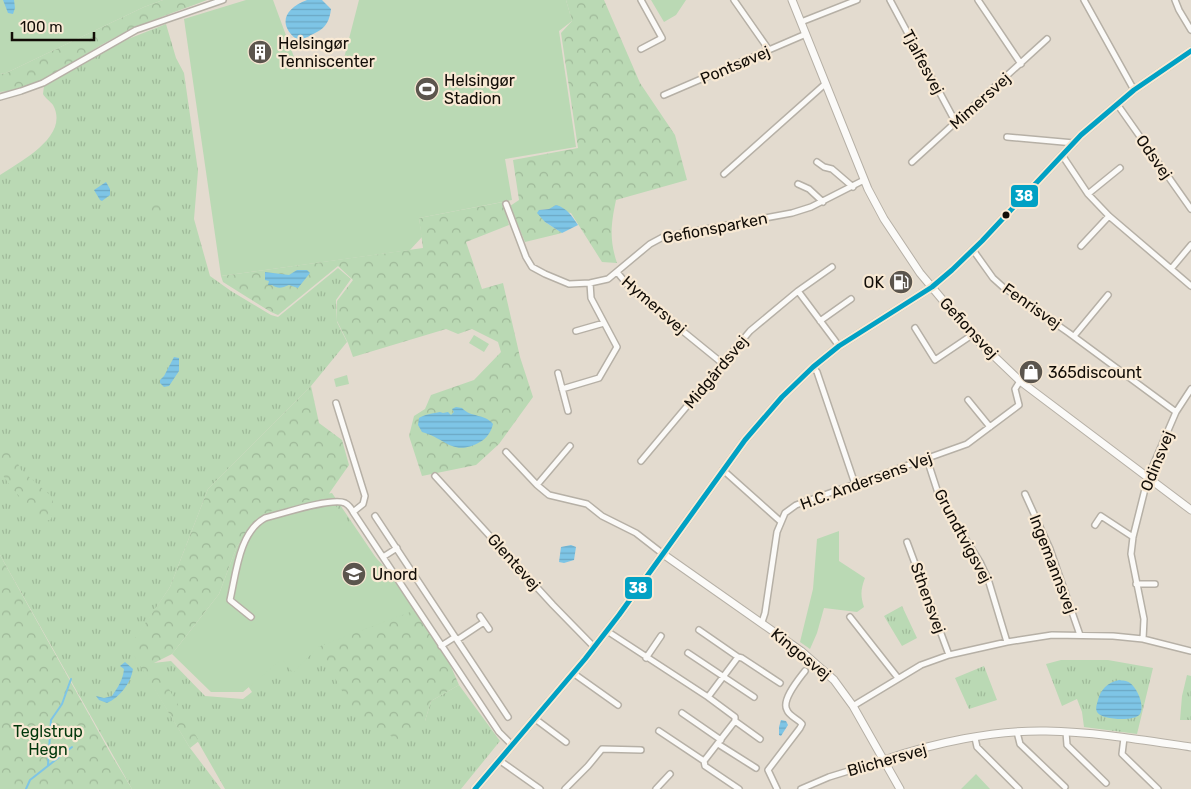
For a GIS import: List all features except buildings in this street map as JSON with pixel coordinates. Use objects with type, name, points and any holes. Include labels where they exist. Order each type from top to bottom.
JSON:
[{"type":"main road","name":"Gefionsvej","points":[[792,0],[864,180],[884,219],[920,273],[972,334],[1020,381],[1191,510]]},
{"type":"main road","points":[[474,789],[607,631],[723,470],[770,410],[813,367],[839,346],[932,287],[973,250],[1074,143],[1134,90],[1191,51]]},
{"type":"main road","name":"Kingosvej","points":[[663,554],[762,622],[834,680],[852,706],[900,789]]},
{"type":"main road","name":"Blichersvej","points":[[884,760],[954,741],[1017,732],[1066,732],[1191,747]]},
{"type":"street","points":[[0,97],[21,92],[44,83],[136,30],[223,0]]},
{"type":"street","points":[[641,0],[662,38],[641,49]]},
{"type":"street","points":[[734,0],[769,50]]},
{"type":"street","points":[[800,22],[857,0]]},
{"type":"street","name":"Tjalfesvej","points":[[890,0],[956,123]]},
{"type":"street","points":[[978,0],[1021,64]]},
{"type":"street","points":[[1084,0],[1134,90]]},
{"type":"street","points":[[1175,0],[1178,10],[1191,30]]},
{"type":"street","name":"Pontsøvej","points":[[664,95],[806,34]]},
{"type":"street","name":"Mimersvej","points":[[912,162],[1047,39]]},
{"type":"street","points":[[724,174],[825,84]]},
{"type":"street","name":"Odsvej","points":[[1117,104],[1191,210]]},
{"type":"street","points":[[1007,136],[1074,143]]},
{"type":"street","points":[[1062,155],[1088,194],[1108,216],[1191,286]]},
{"type":"street","points":[[816,162],[832,169],[852,186]]},
{"type":"street","points":[[1088,194],[1120,168]]},
{"type":"street","name":"Gefionsparken","points":[[617,272],[650,244],[663,237],[792,213],[823,202],[864,180]]},
{"type":"street","points":[[798,184],[809,189],[823,202]]},
{"type":"street","name":"Hymersvej","points":[[506,204],[527,260],[532,267],[569,284],[590,283],[608,279],[617,272],[631,289],[722,363]]},
{"type":"street","points":[[1081,246],[1108,216]]},
{"type":"street","points":[[1171,269],[1191,245]]},
{"type":"street","name":"Fenrisvej","points":[[973,250],[1003,287],[1074,336],[1176,412]]},
{"type":"street","name":"Midgårdsvej","points":[[641,461],[750,331],[798,290],[832,267]]},
{"type":"street","points":[[562,389],[599,378],[616,348],[590,298],[590,283]]},
{"type":"street","points":[[798,290],[839,346]]},
{"type":"street","name":"Fenrisvej","points":[[1074,336],[1108,295]]},
{"type":"street","points":[[820,321],[851,299]]},
{"type":"street","points":[[576,331],[604,322]]},
{"type":"street","points":[[915,328],[935,360],[972,334]]},
{"type":"street","points":[[813,367],[855,484]]},
{"type":"street","points":[[558,372],[568,411]]},
{"type":"street","name":"H.C. Andersens Vej","points":[[762,622],[777,532],[785,514],[796,505],[927,460],[967,444],[1019,405],[1015,389],[1020,381]]},
{"type":"street","name":"Odinsvej","points":[[1143,639],[1144,619],[1130,554],[1133,537],[1148,477],[1176,412],[1190,391]]},
{"type":"street","points":[[968,400],[990,427]]},
{"type":"street","points":[[336,404],[366,496],[363,504],[353,512]]},
{"type":"street","points":[[537,485],[570,446]]},
{"type":"street","points":[[506,452],[549,495],[587,504],[602,516],[636,533],[663,554]]},
{"type":"street","name":"Grundtvigsvej","points":[[927,460],[939,496],[980,562],[988,579],[1007,642]]},
{"type":"street","points":[[723,470],[780,522]]},
{"type":"street","name":"Glentevej","points":[[436,476],[553,605],[594,647]]},
{"type":"street","name":"Ingemannsvej","points":[[1025,494],[1050,549],[1080,634]]},
{"type":"street","points":[[251,617],[230,600],[240,553],[246,540],[260,521],[318,504],[344,503],[353,512],[499,732],[512,744]]},
{"type":"street","points":[[375,516],[508,717]]},
{"type":"street","points":[[1094,525],[1101,516],[1133,537]]},
{"type":"street","name":"Sthensvej","points":[[907,542],[949,655]]},
{"type":"street","points":[[383,557],[397,548]]},
{"type":"street","points":[[1136,584],[1156,584]]},
{"type":"street","points":[[480,616],[489,629]]},
{"type":"street","points":[[850,617],[898,678]]},
{"type":"street","points":[[442,646],[484,622]]},
{"type":"street","points":[[699,630],[780,684]]},
{"type":"street","points":[[607,631],[708,697],[735,717],[735,721],[760,739]]},
{"type":"street","points":[[852,706],[921,665],[949,655],[1007,642],[1052,635],[1080,634],[1143,639],[1191,651]]},
{"type":"street","points":[[646,658],[662,636]]},
{"type":"street","points":[[688,653],[754,697]]},
{"type":"street","points":[[708,697],[738,657]]},
{"type":"street","points":[[777,789],[768,770],[802,724],[787,712],[786,706],[791,688],[806,671]]},
{"type":"street","points":[[573,673],[618,705]]},
{"type":"street","points":[[682,713],[756,768]]},
{"type":"street","points":[[534,718],[566,742]]},
{"type":"street","points":[[704,761],[735,721]]},
{"type":"street","points":[[659,731],[704,761],[705,766],[739,789]]},
{"type":"street","points":[[1017,732],[1020,744],[1064,787]]},
{"type":"street","points":[[1066,732],[1067,745],[1106,783]]},
{"type":"street","points":[[976,738],[977,747],[1020,789]]},
{"type":"street","points":[[1124,738],[1122,754],[1158,789]]},
{"type":"street","points":[[565,789],[602,749],[641,750]]},
{"type":"street","points":[[499,760],[540,789]]},
{"type":"street","name":"Blichersvej","points":[[801,789],[829,776],[884,760]]},
{"type":"street","points":[[656,789],[670,774]]},
{"type":"green space","points":[[0,0],[163,0],[144,7],[6,73],[0,74]]},
{"type":"green space","points":[[163,0],[207,0],[125,32],[59,71],[31,85],[0,92],[0,74],[6,73],[144,7]]},
{"type":"green space","points":[[246,0],[273,0],[298,68],[343,62],[359,0],[566,0],[572,21],[559,31],[576,147],[505,159],[512,200],[419,218],[422,237],[410,250],[221,276],[184,19]]},
{"type":"green space","points":[[566,0],[604,0],[640,83],[675,135],[687,180],[616,200],[612,232],[617,263],[602,262],[571,213],[549,209],[539,210],[545,222],[562,233],[525,242],[510,206],[519,200],[513,160],[578,148],[561,33],[572,21]]},
{"type":"green space","points":[[651,0],[686,0],[676,15],[664,22]]},
{"type":"green space","points":[[166,24],[176,58],[184,73],[198,171],[194,219],[210,276],[231,291],[271,315],[278,317],[338,268],[351,279],[336,300],[337,322],[347,342],[311,386],[208,489],[170,587],[130,647],[190,748],[221,789],[132,789],[0,555],[0,175],[41,146],[55,127],[56,116],[53,105],[43,94],[44,86],[123,41]]},
{"type":"green space","points":[[158,201],[164,203],[166,209],[164,215],[158,217],[152,215],[150,209],[152,203]]},
{"type":"green space","points":[[503,202],[509,225],[466,242],[482,289],[503,283],[520,357],[533,397],[499,444],[476,465],[422,476],[409,436],[414,416],[425,409],[431,395],[474,380],[501,352],[498,342],[472,329],[458,334],[446,329],[353,357],[337,321],[337,301],[353,280],[338,266],[278,315],[223,282],[221,276],[423,248],[419,218]]},
{"type":"green space","points":[[474,335],[489,344],[484,352],[469,343]]},
{"type":"green space","points":[[347,375],[349,384],[336,387],[334,379]]},
{"type":"green space","points":[[311,386],[319,423],[342,440],[349,465],[328,495],[262,514],[237,546],[219,594],[172,654],[154,663],[199,741],[190,748],[129,647],[170,587],[208,489]]},
{"type":"green space","points":[[0,438],[11,449],[21,470],[51,496],[55,509],[51,519],[47,521],[35,518],[25,500],[11,487],[0,471]]},
{"type":"green space","points":[[332,493],[414,614],[425,721],[431,701],[459,685],[500,741],[461,789],[225,789],[153,663],[171,661],[205,696],[243,699],[252,692],[246,683],[260,506]]},
{"type":"green space","points":[[328,495],[415,610],[318,647],[293,673],[282,659],[243,692],[211,692],[172,654],[219,594],[237,546],[262,514]]},
{"type":"green space","points":[[839,531],[839,561],[865,578],[861,592],[864,607],[857,612],[824,608],[810,649],[800,642],[813,589],[817,539]]},
{"type":"green space","name":"Teglstrup Hegn","points":[[0,555],[112,756],[132,789],[0,789]]},
{"type":"green space","points":[[902,606],[917,638],[902,646],[884,616]]},
{"type":"green space","points":[[415,610],[449,662],[459,685],[431,701],[425,721],[403,742],[358,720],[318,647]]},
{"type":"green space","points":[[1061,660],[1108,660],[1153,668],[1137,734],[1084,727],[1082,712],[1077,699],[1062,706],[1046,664]]},
{"type":"green space","points":[[984,666],[997,700],[969,709],[955,678]]},
{"type":"green space","points":[[1187,675],[1191,676],[1191,720],[1180,720],[1182,696]]},
{"type":"green space","points":[[976,774],[990,789],[961,789]]},
{"type":"water","points":[[3,0],[14,0],[15,8],[13,14],[8,13]]},
{"type":"water","points":[[307,0],[322,0],[331,9],[324,27],[300,42],[288,30],[286,18],[293,8]]},
{"type":"water","points":[[106,182],[110,189],[110,195],[102,201],[94,190]]},
{"type":"water","points":[[556,205],[566,210],[578,225],[562,233],[545,222],[537,213],[539,210],[549,209]]},
{"type":"water","points":[[297,270],[307,270],[310,273],[298,288],[289,285],[276,287],[268,285],[269,281],[265,280],[265,272],[289,275]]},
{"type":"water","points":[[174,357],[179,358],[179,371],[169,386],[164,387],[160,380]]},
{"type":"water","points":[[456,407],[486,418],[493,424],[485,439],[463,448],[450,445],[422,432],[418,425],[419,418],[440,412],[448,412],[451,415],[454,412],[452,409]]},
{"type":"water","points":[[571,545],[576,547],[574,560],[564,563],[559,562],[561,547]]},
{"type":"water","points":[[125,662],[133,669],[127,684],[120,693],[107,703],[99,700],[96,696],[104,698],[112,696],[123,677],[124,669],[120,666]]},
{"type":"water","points":[[1119,680],[1133,685],[1138,693],[1142,706],[1137,717],[1118,719],[1105,717],[1097,712],[1099,696],[1103,690],[1111,683]]},
{"type":"water","points":[[781,720],[786,721],[788,725],[781,736],[779,735],[779,727]]},
{"type":"waterway","points":[[48,765],[51,720],[62,704],[71,679]]},
{"type":"waterway","points":[[26,789],[30,780],[72,747]]},
{"type":"transit line","name":"38","points":[[475,789],[585,659],[745,440],[782,397],[813,367],[839,346],[932,287],[982,241],[1081,135],[1134,90],[1191,51]]},
{"type":"place","name":"Helsingør Tenniscenter","points":[[260,52]]},
{"type":"place","name":"Helsingør Stadion","points":[[427,89]]},
{"type":"place","name":"OK","points":[[901,282]]},
{"type":"place","name":"365discount","points":[[1031,372]]},
{"type":"place","name":"Unord","points":[[354,574]]}]
